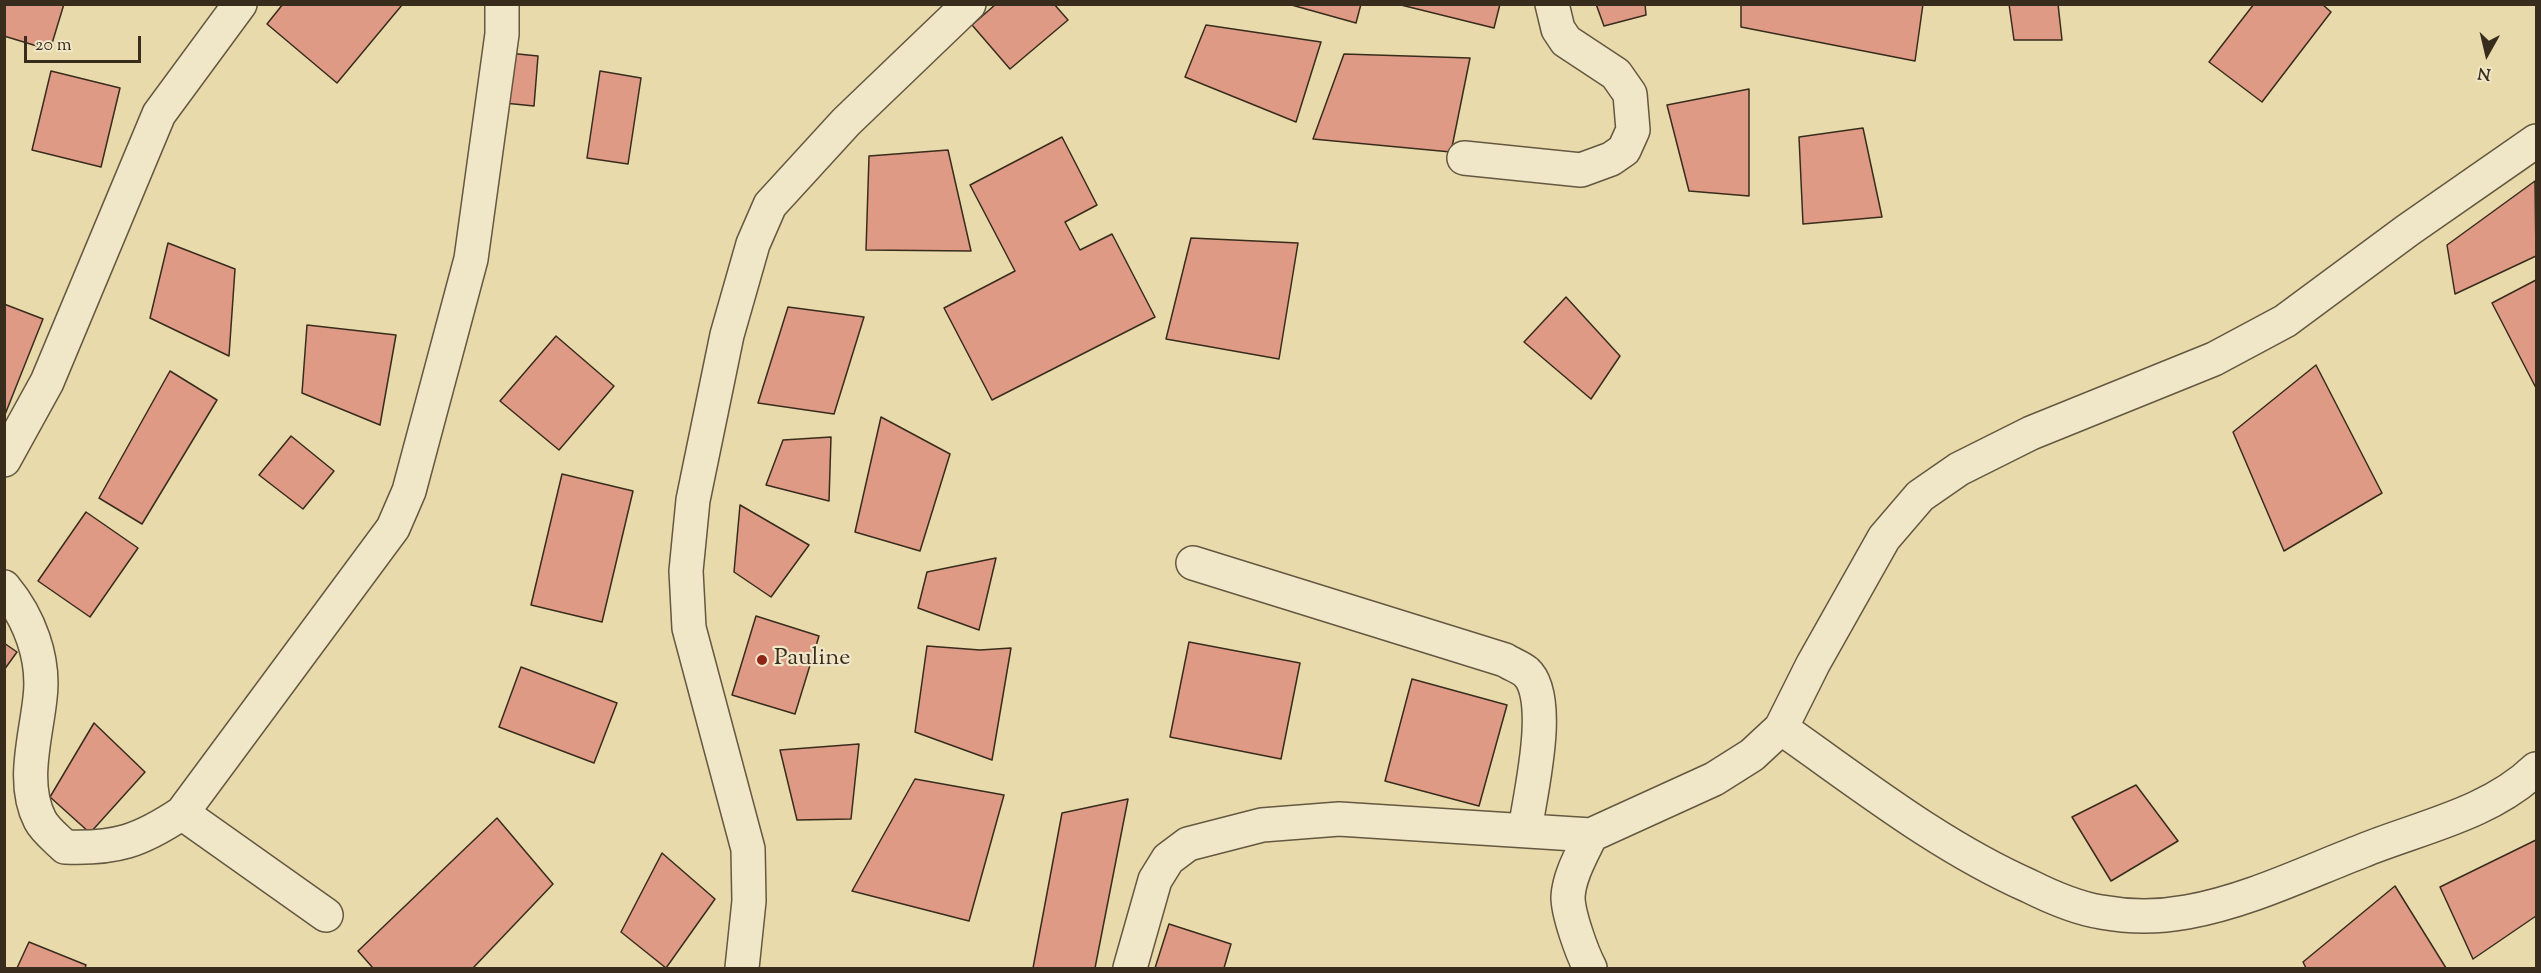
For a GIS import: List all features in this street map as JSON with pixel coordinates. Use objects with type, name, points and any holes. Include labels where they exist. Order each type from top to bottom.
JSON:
[{"type":"street","points":[[4,460],[47,382],[159,114],[240,4]]},
{"type":"street","points":[[4,587],[22,611],[38,651],[41,695],[32,750],[33,800],[40,822],[65,847],[84,848],[118,844],[153,833],[182,813],[393,528],[409,490],[471,260],[502,34],[502,4]]},
{"type":"street","points":[[742,969],[749,901],[748,849],[689,627],[686,571],[693,500],[727,335],[753,244],[770,205],[846,122],[969,4]]},
{"type":"street","points":[[1464,158],[1581,170],[1611,159],[1624,150],[1633,130],[1630,94],[1616,74],[1566,41],[1558,29],[1552,4]]},
{"type":"street","points":[[1130,969],[1155,880],[1168,859],[1188,844],[1262,825],[1339,819],[1591,835],[1714,779],[1752,755],[1781,728],[1813,663],[1884,538],[1920,496],[1959,469],[2031,433],[2214,359],[2285,321],[2408,230],[2536,141]]},
{"type":"street","points":[[1193,563],[1505,660],[1526,672],[1536,688],[1540,722],[1525,830]]},
{"type":"street","points":[[1781,728],[1908,817],[1993,870],[2051,897],[2099,912],[2131,916],[2186,912],[2247,896],[2374,846],[2461,816],[2523,781],[2536,768]]},
{"type":"street","points":[[182,813],[326,915]]},
{"type":"street","points":[[1590,969],[1581,951],[1568,897],[1575,869],[1591,835]]},
{"type":"building","points":[[4,4],[64,4],[50,50],[4,36]]},
{"type":"building","points":[[283,4],[402,5],[337,83],[267,24]]},
{"type":"building","points":[[996,4],[1054,4],[1068,20],[1010,69],[972,25]]},
{"type":"building","points":[[1288,4],[1361,4],[1356,23]]},
{"type":"building","points":[[1397,4],[1500,4],[1494,28]]},
{"type":"building","points":[[1596,4],[1645,4],[1646,15],[1604,26]]},
{"type":"building","points":[[1741,4],[1923,4],[1915,61],[1741,27]]},
{"type":"building","points":[[2009,4],[2058,4],[2062,40],[2014,40]]},
{"type":"building","points":[[2254,4],[2322,4],[2331,12],[2262,102],[2209,62]]},
{"type":"building","points":[[1206,25],[1321,42],[1296,122],[1185,77]]},
{"type":"building","points":[[508,53],[538,56],[534,106],[504,103]]},
{"type":"building","points":[[1344,54],[1470,58],[1451,152],[1313,139]]},
{"type":"building","points":[[51,71],[120,88],[101,167],[32,150]]},
{"type":"building","points":[[600,71],[641,78],[628,164],[587,158]]},
{"type":"building","points":[[1749,89],[1749,196],[1689,191],[1667,105]]},
{"type":"building","points":[[1863,128],[1882,217],[1803,224],[1799,137]]},
{"type":"building","points":[[1062,137],[1097,205],[1065,222],[1080,250],[1112,234],[1155,317],[992,400],[944,308],[1015,271],[970,185]]},
{"type":"building","points":[[948,150],[971,251],[866,250],[869,156]]},
{"type":"building","points":[[2535,181],[2536,256],[2455,294],[2447,245]]},
{"type":"building","points":[[1191,238],[1298,243],[1279,359],[1166,339]]},
{"type":"building","points":[[168,243],[235,269],[229,356],[150,318]]},
{"type":"building","points":[[2536,280],[2536,388],[2492,303]]},
{"type":"building","points":[[1566,297],[1620,356],[1591,399],[1524,342]]},
{"type":"building","points":[[4,304],[43,319],[4,417]]},
{"type":"building","points":[[788,307],[864,317],[834,414],[758,403]]},
{"type":"building","points":[[307,325],[396,335],[380,425],[302,393]]},
{"type":"building","points":[[556,336],[614,386],[559,450],[500,401]]},
{"type":"building","points":[[2316,365],[2382,493],[2284,551],[2233,432]]},
{"type":"building","points":[[170,371],[217,400],[142,524],[99,498]]},
{"type":"building","points":[[881,417],[950,454],[920,551],[855,532]]},
{"type":"building","points":[[291,436],[334,471],[303,509],[259,475]]},
{"type":"building","points":[[831,437],[829,501],[766,485],[783,440]]},
{"type":"building","points":[[562,474],[633,491],[602,622],[531,605]]},
{"type":"building","points":[[740,505],[809,545],[771,597],[734,572]]},
{"type":"building","points":[[86,512],[138,548],[90,617],[38,581]]},
{"type":"building","points":[[996,558],[979,630],[918,608],[927,572]]},
{"type":"building","points":[[756,616],[819,636],[795,714],[732,695]]},
{"type":"building","points":[[1189,642],[1300,663],[1281,759],[1170,737]]},
{"type":"building","points":[[4,643],[17,652],[4,670]]},
{"type":"building","points":[[927,646],[980,650],[1011,648],[992,760],[915,732]]},
{"type":"building","points":[[521,667],[617,703],[594,763],[499,727]]},
{"type":"building","points":[[1412,679],[1507,705],[1479,806],[1385,781]]},
{"type":"building","points":[[94,723],[145,772],[90,833],[50,797]]},
{"type":"building","points":[[859,744],[851,819],[797,820],[780,750]]},
{"type":"building","points":[[915,779],[1004,795],[969,921],[852,891]]},
{"type":"building","points":[[2136,785],[2178,841],[2111,881],[2072,817]]},
{"type":"building","points":[[1128,799],[1095,968],[1033,968],[1062,813]]},
{"type":"building","points":[[497,818],[553,884],[473,968],[373,968],[358,951]]},
{"type":"building","points":[[2536,840],[2536,916],[2473,959],[2440,887]]},
{"type":"building","points":[[662,853],[715,899],[666,968],[621,932]]},
{"type":"building","points":[[2395,886],[2446,968],[2306,968],[2303,962]]},
{"type":"building","points":[[1169,924],[1231,944],[1224,968],[1155,968]]},
{"type":"building","points":[[29,942],[86,965],[85,968],[17,968]]},
{"type":"place","name":"Pauline","points":[[762,660]]}]
